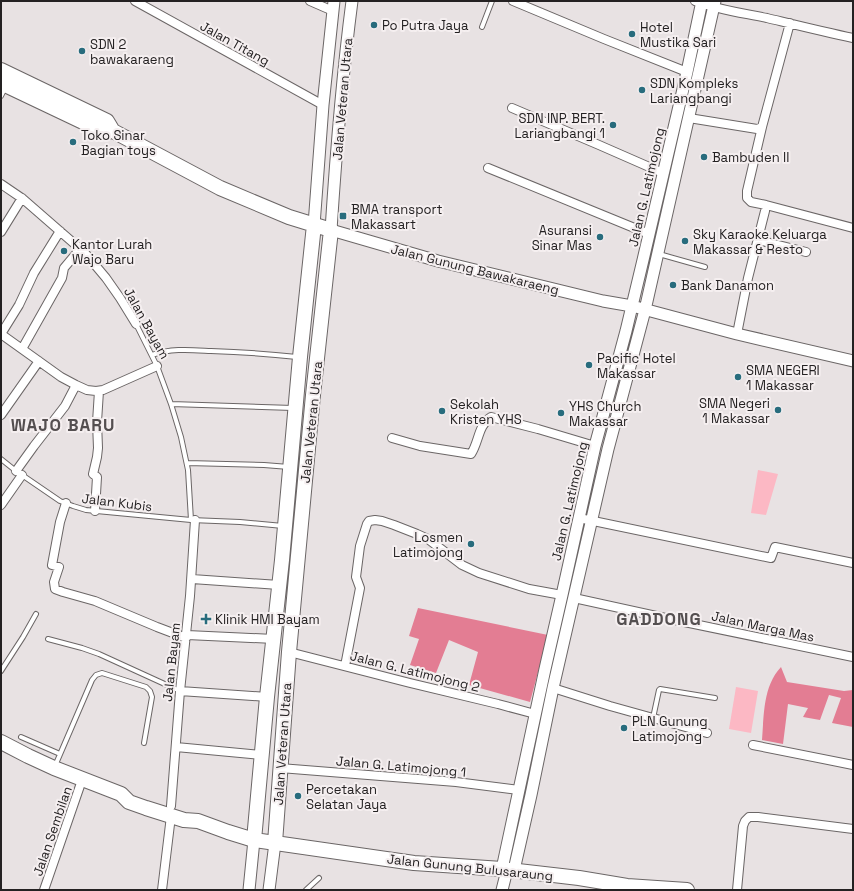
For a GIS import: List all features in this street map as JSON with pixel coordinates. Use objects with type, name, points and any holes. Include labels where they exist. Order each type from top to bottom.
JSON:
[{"type":"highway","name":"Jalan Gunung Bawakaraeng","points":[[1,70],[107,121],[113,131],[220,188],[289,218],[332,230]]},
{"type":"highway","name":"Jalan Gunung Bawakaraeng","points":[[3,89],[104,132],[113,131]]},
{"type":"highway","name":"Jalan Veteran Utara","points":[[254,840],[261,755],[280,585],[300,357],[314,225]]},
{"type":"highway","name":"Jalan Veteran Utara","points":[[275,843],[289,652],[313,395],[332,230]]},
{"type":"highway","points":[[297,394],[313,395]]},
{"type":"highway","points":[[282,560],[298,563]]},
{"type":"highway","name":"Jalan Gunung Bulusaraung","points":[[1,742],[54,768],[121,794],[129,802],[146,808],[171,811],[184,820],[198,821],[254,840],[414,863],[508,870],[579,878],[626,888],[687,890]]},
{"type":"main road","name":"Jalan Veteran Utara","points":[[332,230],[338,128],[352,1]]},
{"type":"main road","name":"Jalan G. Latimojong","points":[[508,870],[519,790],[535,714],[595,446],[632,306],[687,72],[700,2]]},
{"type":"main road","name":"Jalan G. Latimojong","points":[[508,870],[531,795],[553,688],[608,449],[645,310],[715,4]]},
{"type":"main road","name":"Jalan Veteran Utara","points":[[314,225],[323,105],[334,6]]},
{"type":"main road","name":"Jalan Gunung Bawakaraeng","points":[[332,230],[438,261],[632,306],[737,334],[853,361]]},
{"type":"main road","points":[[562,595],[574,598]]},
{"type":"main road","points":[[249,890],[254,840]]},
{"type":"main road","points":[[269,890],[275,843]]},
{"type":"main road","points":[[502,890],[508,870]]},
{"type":"street","name":"Jalan Titang","points":[[135,1],[323,105]]},
{"type":"street","points":[[310,1],[334,6]]},
{"type":"street","points":[[513,1],[687,72]]},
{"type":"street","points":[[700,2],[715,4],[829,34],[853,38]]},
{"type":"street","points":[[790,23],[762,127],[747,191],[747,198],[751,202],[853,228]]},
{"type":"street","points":[[512,108],[663,173]]},
{"type":"street","points":[[689,118],[757,129],[762,127]]},
{"type":"street","points":[[488,168],[649,234]]},
{"type":"street","name":"Jalan Bayam","points":[[1,184],[22,198],[80,249],[106,278],[136,324]]},
{"type":"street","points":[[1,232],[22,198]]},
{"type":"street","points":[[737,334],[748,278],[765,211]]},
{"type":"street","points":[[60,231],[34,272],[19,305],[1,334],[61,377],[87,390],[103,390],[157,366]]},
{"type":"street","points":[[758,240],[806,252]]},
{"type":"street","points":[[22,349],[62,278],[64,268],[80,249]]},
{"type":"street","points":[[1,415],[39,361]]},
{"type":"street","points":[[1,504],[34,446],[65,406],[76,385]]},
{"type":"street","points":[[94,511],[97,477],[93,474],[98,448],[97,422],[99,390]]},
{"type":"street","points":[[392,438],[420,446],[471,454],[484,422],[491,417],[595,446]]},
{"type":"street","points":[[66,503],[60,522],[52,565],[59,567],[54,582],[55,588],[63,592],[95,601],[157,627],[186,636],[274,639]]},
{"type":"street","points":[[579,518],[771,558],[775,547],[853,563]]},
{"type":"street","name":"Jalan Bayam","points":[[162,890],[171,811],[180,691],[192,579],[193,520]]},
{"type":"street","points":[[345,666],[360,588],[356,577],[360,546],[366,524],[369,521],[375,520],[394,525],[422,536],[462,565],[479,573],[529,588],[562,595]]},
{"type":"street","points":[[192,579],[280,585]]},
{"type":"street","name":"Jalan Marga Mas","points":[[574,598],[853,658]]},
{"type":"street","name":"Jalan G. Latimojong 2","points":[[289,652],[535,714]]},
{"type":"street","points":[[553,688],[707,733]]},
{"type":"street","points":[[180,691],[267,697]]},
{"type":"street","points":[[753,745],[853,765]]},
{"type":"street","points":[[176,747],[261,755]]},
{"type":"street","name":"Jalan G. Latimojong 1","points":[[280,768],[456,782],[519,790]]},
{"type":"street","name":"Jalan Sembilan","points":[[44,890],[82,780]]},
{"type":"street","points":[[737,890],[743,826],[749,817],[853,829]]},
{"type":"lane","points":[[482,27],[492,1]]},
{"type":"lane","points":[[658,254],[705,267]]},
{"type":"lane","name":"Jalan Bayam","points":[[136,324],[157,366],[172,404],[187,463],[193,520]]},
{"type":"lane","points":[[152,355],[160,352],[176,350],[300,357]]},
{"type":"lane","points":[[172,404],[296,408]]},
{"type":"lane","name":"Jalan Kubis","points":[[1,459],[60,501],[86,510],[193,520],[285,526]]},
{"type":"lane","points":[[187,463],[264,465],[291,468]]},
{"type":"lane","points":[[1,671],[36,614]]},
{"type":"lane","points":[[48,639],[99,654],[180,691]]},
{"type":"lane","points":[[54,768],[92,680],[96,675],[102,673],[146,687],[150,691],[152,696],[144,743]]},
{"type":"lane","points":[[653,718],[660,689],[715,698]]},
{"type":"lane","points":[[21,737],[60,754]]},
{"type":"lane","points":[[306,890],[319,878]]},
{"type":"shaded area","points":[[758,470],[778,474],[766,515],[751,513]]},
{"type":"shaded area","points":[[418,608],[548,635],[530,702],[469,685],[478,652],[449,640],[436,673],[410,665],[419,639],[409,636]]},
{"type":"shaded area","points":[[781,667],[787,682],[844,691],[853,690],[853,727],[832,723],[841,698],[829,695],[820,720],[803,717],[808,708],[788,704],[783,744],[762,740],[764,711],[768,692],[775,675]]},
{"type":"shaded area","points":[[736,687],[758,691],[751,733],[729,729]]},
{"type":"place","name":"Po Putra Jaya","points":[[374,25]]},
{"type":"place","name":"Hotel Mustika Sari","points":[[632,34]]},
{"type":"place","name":"SDN 2 bawakaraeng","points":[[82,51]]},
{"type":"place","name":"SDN Kompleks Lariangbangi","points":[[642,90]]},
{"type":"place","name":"SDN INP. BERT. Lariangbangi 1","points":[[613,125]]},
{"type":"place","name":"Toko Sinar Bagian toys","points":[[73,142]]},
{"type":"place","name":"Bambuden II","points":[[704,157]]},
{"type":"place","name":"BMA transport Makassart","points":[[343,216]]},
{"type":"place","name":"Asuransi Sinar Mas","points":[[600,237]]},
{"type":"place","name":"Sky Karaoke Keluarga Makassar & Resto","points":[[685,241]]},
{"type":"place","name":"Kantor Lurah Wajo Baru","points":[[64,251]]},
{"type":"place","name":"Bank Danamon","points":[[673,285]]},
{"type":"place","name":"Pacific Hotel Makassar","points":[[589,365]]},
{"type":"place","name":"SMA NEGERI 1 Makassar","points":[[738,377]]},
{"type":"place","name":"SMA Negeri 1 Makassar","points":[[778,410]]},
{"type":"place","name":"Sekolah Kristen YHS","points":[[442,411]]},
{"type":"place","name":"YHS Church Makassar","points":[[561,413]]},
{"type":"place","name":"Losmen Latimojong","points":[[471,544]]},
{"type":"place","name":"Klinik HMI Bayam","points":[[206,619]]},
{"type":"place","name":"PLN Gunung Latimojong","points":[[624,728]]},
{"type":"place","name":"Percetakan Selatan Jaya","points":[[298,796]]},
{"type":"district","name":"WAJO BARU","points":[[63,425]]},
{"type":"district","name":"GADDONG","points":[[659,619]]}]
